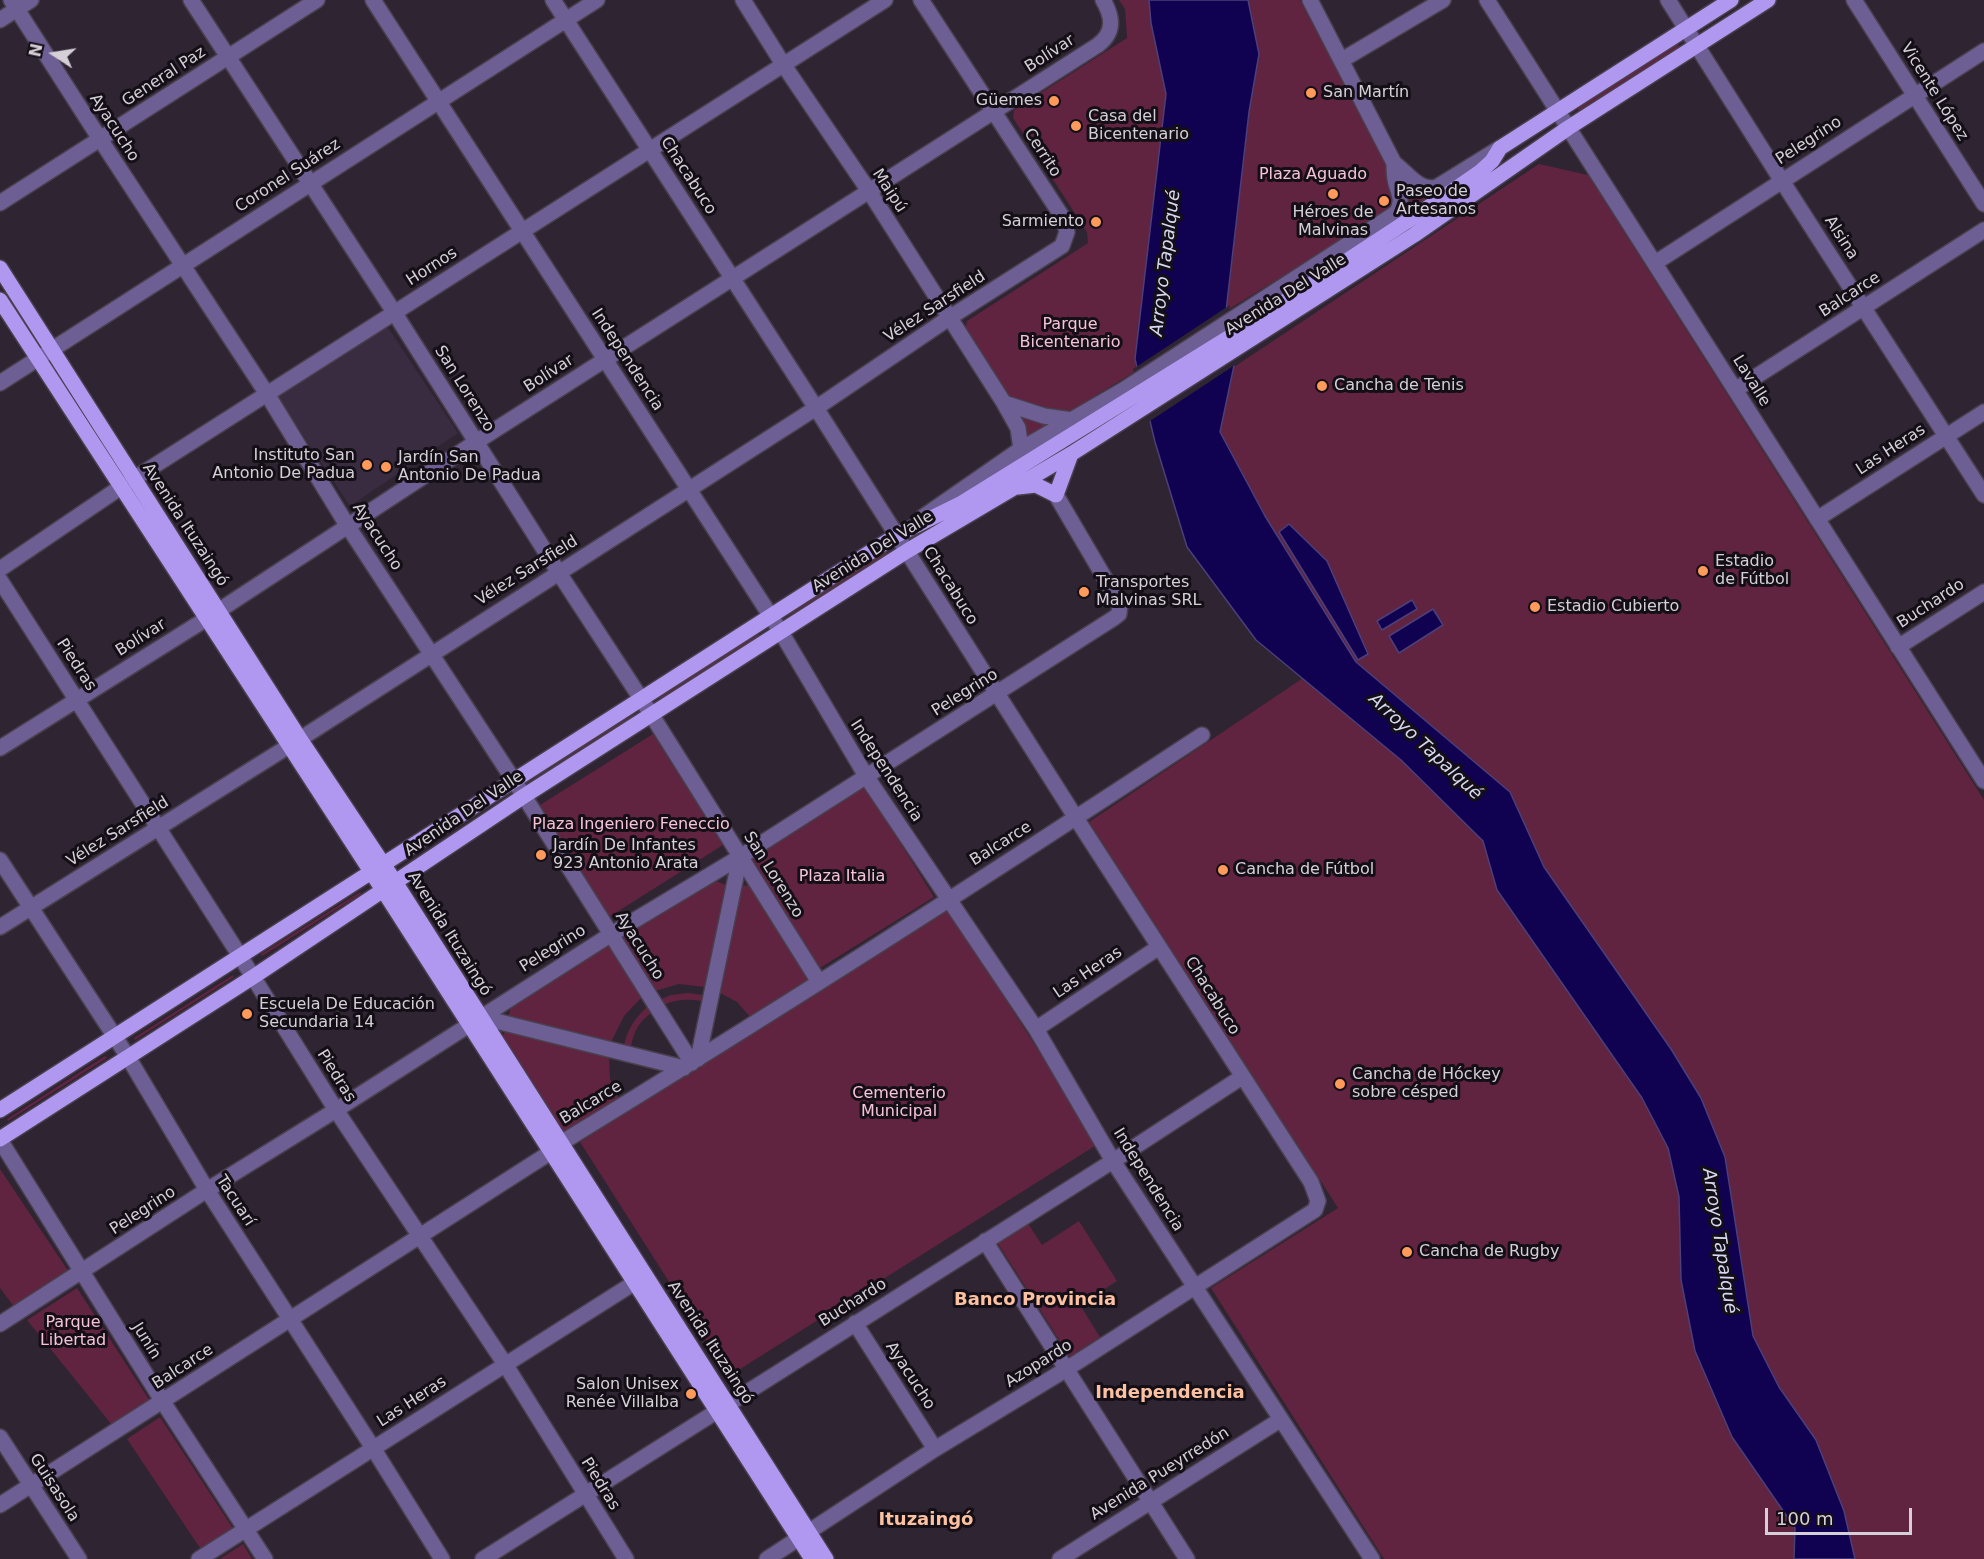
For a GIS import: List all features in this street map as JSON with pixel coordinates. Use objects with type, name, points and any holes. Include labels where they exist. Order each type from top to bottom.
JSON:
[{"type":"main road","name":"Avenida Del Valle","points":[[0,1139],[253,977],[651,714],[907,551],[1136,413],[1251,323],[1444,198],[1480,172],[1492,161],[1500,148],[1731,0]]},
{"type":"main road","name":"Avenida Del Valle","points":[[0,1110],[897,535],[960,504],[1126,394],[1414,235],[1568,128],[1768,0]]},
{"type":"main road","name":"Avenida Ituzaingó","points":[[0,268],[134,478],[212,615]]},
{"type":"main road","name":"Avenida Ituzaingó","points":[[0,300],[121,487],[212,615],[389,886],[804,1535],[826,1559]]},
{"type":"main road","points":[[1013,488],[1036,485],[1056,495],[1071,454]]},
{"type":"main road","name":"Avenida Ituzaingó","points":[[804,1535],[812,1559]]},
{"type":"street","points":[[0,20],[14,4],[31,0]]},
{"type":"street","name":"San Lorenzo","points":[[191,0],[394,312],[819,982]]},
{"type":"street","name":"General Paz","points":[[0,203],[317,0]]},
{"type":"street","name":"Independencia","points":[[373,0],[781,632],[866,776],[1036,1029],[1113,1161],[1370,1558]]},
{"type":"street","name":"Chacabuco","points":[[553,0],[1316,1192]]},
{"type":"street","name":"Coronel Suárez","points":[[0,383],[597,0]]},
{"type":"street","name":"Maipú","points":[[743,0],[783,64],[869,191],[1004,403],[1018,428],[1021,449]]},
{"type":"street","name":"Hornos","points":[[0,569],[134,478],[885,0]]},
{"type":"street","name":"Cerrito","points":[[921,0],[1063,218],[1066,237]]},
{"type":"street","name":"Bolívar","points":[[0,748],[212,615],[605,359],[1098,45],[1107,36],[1112,25],[1109,10],[1103,0]]},
{"type":"street","points":[[1310,0],[1394,163],[1407,172],[1420,186],[1431,189],[1437,187],[1500,148]]},
{"type":"street","points":[[1342,60],[1443,0]]},
{"type":"street","name":"Lavalle","points":[[1487,0],[1984,781]]},
{"type":"street","name":"Alsina","points":[[1668,0],[1984,495]]},
{"type":"street","name":"Vicente López","points":[[1854,0],[1984,204]]},
{"type":"street","name":"Ayacucho","points":[[14,4],[267,394],[347,525],[514,780],[691,1063]]},
{"type":"street","name":"Pelegrino","points":[[1655,263],[1984,51]]},
{"type":"street","name":"Avenida Del Valle","points":[[1251,323],[1392,218],[1400,208],[1401,199],[1395,180],[1394,163]]},
{"type":"street","name":"Balcarce","points":[[1735,390],[1984,230]]},
{"type":"street","name":"Vélez Sarsfield","points":[[0,927],[158,829],[816,408],[949,318],[1058,249],[1066,237]]},
{"type":"street","name":"Avenida Del Valle","points":[[897,535],[1021,449],[1072,420],[1126,394]]},
{"type":"street","points":[[1004,403],[1044,416],[1072,420]]},
{"type":"street","name":"Las Heras","points":[[1817,519],[1984,412]]},
{"type":"street","name":"Pelegrino","points":[[0,1324],[474,1020],[610,934],[740,857],[997,695],[1114,618],[1119,614],[1120,604],[1056,495]]},
{"type":"street","name":"Piedras","points":[[0,580],[336,1110],[505,1364],[626,1559]]},
{"type":"street","name":"Buchardo","points":[[1898,647],[1984,592]]},
{"type":"street","name":"Balcarce","points":[[0,1505],[1076,818],[1202,735]]},
{"type":"street","points":[[474,1020],[691,1063],[740,857]]},
{"type":"street","name":"Tacuarí","points":[[0,860],[128,1057],[207,1190],[442,1559]]},
{"type":"street","name":"Las Heras","points":[[1036,1029],[1159,947]]},
{"type":"street","name":"Buchardo","points":[[483,1559],[1242,1077]]},
{"type":"street","name":"Junín","points":[[0,1139],[163,1402],[265,1559]]},
{"type":"street","name":"Azopardo","points":[[767,1559],[935,1449],[1065,1370],[1315,1210],[1318,1200],[1316,1192]]},
{"type":"street","points":[[984,1241],[1187,1559]]},
{"type":"street","name":"Las Heras","points":[[199,1559],[640,1279]]},
{"type":"street","name":"Ayacucho","points":[[855,1323],[935,1449]]},
{"type":"street","name":"Avenida Pueyrredón","points":[[1060,1559],[1280,1420]]},
{"type":"street","name":"Guisasola","points":[[0,1437],[79,1559]]},
{"type":"shaded area","points":[[385,323],[458,433],[350,506],[277,396]]},
{"type":"green space","name":"Parque Bicentenario","points":[[1119,0],[1149,0],[1151,23],[1166,94],[1135,359],[1136,371],[1067,413],[1041,412],[1010,399],[965,331],[967,321],[1088,243],[1087,232],[1013,118],[1014,110],[1127,38],[1125,9]]},
{"type":"green space","name":"Plaza Aguado","points":[[1248,0],[1300,0],[1365,122],[1398,196],[1393,208],[1226,311],[1249,112],[1259,54]]},
{"type":"green space","points":[[1678,44],[1679,47],[1579,111],[1577,108]]},
{"type":"green space","points":[[1539,164],[1588,175],[1984,800],[1984,1559],[1855,1559],[1844,1511],[1753,1336],[1725,1157],[1701,1098],[1671,1049],[1544,867],[1510,792],[1356,662],[1265,516],[1220,432],[1234,367]]},
{"type":"green space","points":[[1407,177],[1436,194],[1403,216],[1409,202]]},
{"type":"green space","points":[[1019,416],[1033,421],[1052,423],[1024,441]]},
{"type":"green space","points":[[886,552],[888,554],[789,616],[788,614]]},
{"type":"green space","points":[[758,634],[759,636],[660,699],[659,696]]},
{"type":"green space","points":[[1303,678],[1401,760],[1483,841],[1497,890],[1642,1098],[1668,1148],[1680,1197],[1681,1280],[1732,1437],[1795,1528],[1794,1559],[1384,1559],[1211,1288],[1338,1208],[1089,822]]},
{"type":"green space","points":[[632,714],[633,716],[535,778],[533,776]]},
{"type":"green space","name":"Plaza Ingeniero Feneccio","points":[[653,734],[723,845],[609,917],[540,805]]},
{"type":"green space","name":"Plaza Italia","points":[[864,785],[934,897],[820,968],[751,857]]},
{"type":"green space","name":"Plaza Ingeniero Feneccio","points":[[711,879],[726,885],[705,987],[679,984],[655,991],[619,935]]},
{"type":"green space","points":[[751,885],[811,980],[751,1018],[737,1002],[718,992],[740,886]]},
{"type":"green space","points":[[360,892],[361,894],[262,956],[261,954]]},
{"type":"green space","name":"Cementerio Municipal","points":[[946,906],[1098,1144],[729,1376],[580,1142]]},
{"type":"green space","points":[[608,943],[642,997],[624,1016],[611,1042],[508,1017],[512,1004]]},
{"type":"green space","points":[[233,975],[234,977],[135,1040],[134,1038]]},
{"type":"green space","points":[[688,993],[703,995],[701,1001],[682,1000],[664,1005],[661,999],[671,995]]},
{"type":"green space","points":[[647,1007],[651,1013],[638,1027],[631,1046],[624,1045],[632,1024]]},
{"type":"green space","points":[[505,1029],[609,1056],[610,1079],[619,1099],[563,1134],[502,1042]]},
{"type":"green space","points":[[105,1056],[107,1058],[8,1121],[7,1119]]},
{"type":"green space","name":"Parque Libertad","points":[[0,1169],[69,1272],[15,1308],[0,1288]]},
{"type":"green space","points":[[1079,1221],[1117,1281],[1080,1305],[1100,1337],[1070,1357],[997,1242],[1027,1222],[1042,1245]]},
{"type":"green space","name":"Parque Libertad","points":[[77,1288],[150,1401],[112,1425],[27,1320]]},
{"type":"green space","points":[[160,1417],[234,1530],[202,1551],[127,1439]]},
{"type":"green space","points":[[243,1544],[252,1559],[220,1559]]},
{"type":"water","name":"Arroyo Tapalqué","points":[[1149,0],[1248,0],[1259,54],[1249,112],[1226,311],[1236,356],[1220,432],[1265,516],[1356,662],[1510,792],[1544,867],[1671,1049],[1701,1098],[1725,1157],[1753,1336],[1779,1387],[1816,1440],[1844,1511],[1855,1559],[1794,1559],[1795,1528],[1732,1437],[1695,1351],[1681,1280],[1679,1197],[1668,1148],[1642,1098],[1497,890],[1483,841],[1401,760],[1256,640],[1187,547],[1155,442],[1135,359],[1166,94],[1151,23]]},
{"type":"water","points":[[1289,524],[1327,561],[1368,654],[1358,660],[1279,532]]},
{"type":"water","points":[[1412,600],[1417,609],[1382,630],[1377,621]]},
{"type":"water","points":[[1433,609],[1443,625],[1399,653],[1389,636]]},
{"type":"pier","points":[[1230,305],[1229,311],[1239,356],[1238,363],[1147,423],[1133,369]]},
{"type":"place","name":"San Martín","points":[[1311,93]]},
{"type":"place","name":"Güemes","points":[[1054,101]]},
{"type":"place","name":"Casa del Bicentenario","points":[[1076,126]]},
{"type":"place","name":"Héroes de Malvinas","points":[[1333,194]]},
{"type":"place","name":"Paseo de Artesanos","points":[[1384,201]]},
{"type":"place","name":"Sarmiento","points":[[1096,222]]},
{"type":"place","name":"Cancha de Tenis","points":[[1322,386]]},
{"type":"place","name":"Instituto San Antonio De Padua","points":[[367,465]]},
{"type":"place","name":"Jardín San Antonio De Padua","points":[[386,467]]},
{"type":"place","name":"Estadio de Fútbol","points":[[1703,571]]},
{"type":"place","name":"Transportes Malvinas SRL","points":[[1084,592]]},
{"type":"place","name":"Estadio Cubierto","points":[[1535,607]]},
{"type":"place","name":"Jardín De Infantes 923 Antonio Arata","points":[[541,855]]},
{"type":"place","name":"Cancha de Fútbol","points":[[1223,870]]},
{"type":"place","name":"Escuela De Educación Secundaria 14","points":[[247,1014]]},
{"type":"place","name":"Cancha de Hóckey sobre césped","points":[[1340,1084]]},
{"type":"place","name":"Cancha de Rugby","points":[[1407,1252]]},
{"type":"place","name":"Salon Unisex Renée Villalba","points":[[691,1394]]},
{"type":"district","name":"Banco Provincia","points":[[1035,1300]]},
{"type":"district","name":"Independencia","points":[[1170,1393]]},
{"type":"district","name":"Ituzaingó","points":[[926,1520]]}]
